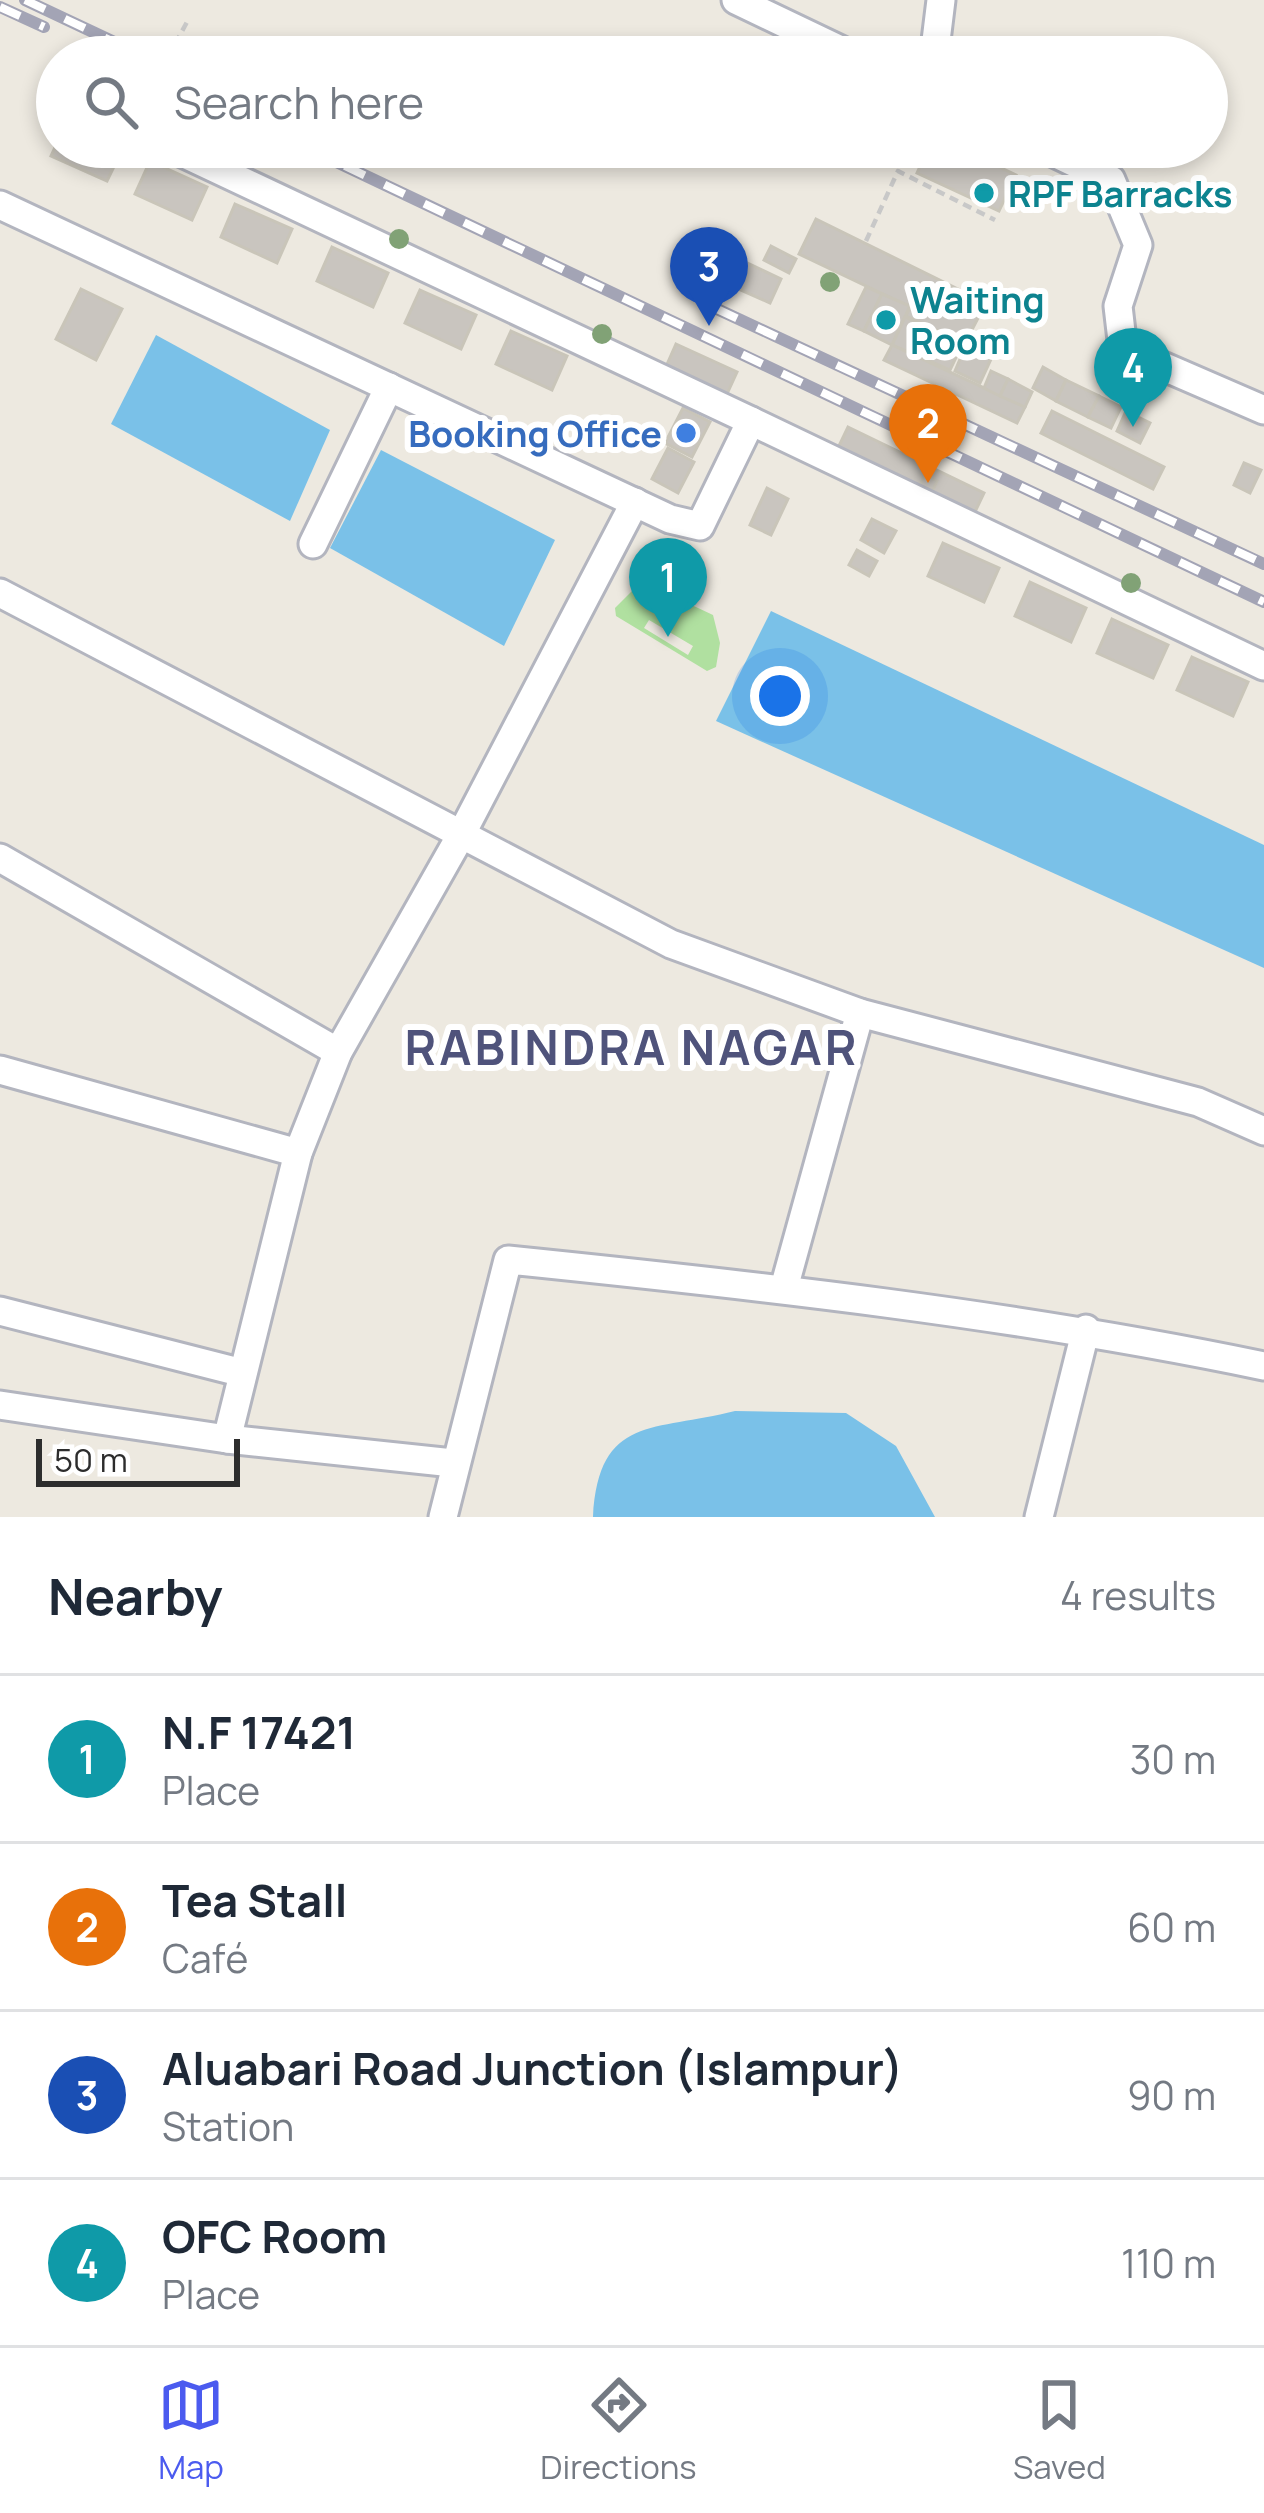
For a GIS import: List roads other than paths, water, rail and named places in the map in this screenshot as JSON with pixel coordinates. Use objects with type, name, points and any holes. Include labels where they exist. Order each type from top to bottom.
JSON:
[{"type":"street","points":[[736,0],[811,36]]},
{"type":"street","points":[[937,36],[941,0]]},
{"type":"street","points":[[214,168],[1264,666]]},
{"type":"street","points":[[1086,168],[1111,180],[1138,245],[1118,306],[1123,349],[1264,410]]},
{"type":"street","points":[[0,205],[635,502],[700,526],[751,422]]},
{"type":"street","points":[[313,544],[388,387]]},
{"type":"street","points":[[227,1439],[239,1372],[298,1153],[338,1052],[460,835],[635,502]]},
{"type":"street","points":[[0,593],[671,944],[860,1013],[1198,1102],[1264,1131]]},
{"type":"street","points":[[0,858],[338,1052]]},
{"type":"street","points":[[784,1288],[860,1013]]},
{"type":"street","points":[[0,1070],[298,1153]]},
{"type":"street","points":[[443,1517],[453,1462],[508,1260],[784,1288],[1086,1329],[1264,1366]]},
{"type":"street","points":[[0,1311],[239,1372]]},
{"type":"street","points":[[1039,1517],[1086,1329]]},
{"type":"street","points":[[0,1405],[227,1439],[453,1462]]},
{"type":"water","points":[[156,335],[330,430],[290,521],[111,424]]},
{"type":"water","points":[[381,450],[555,540],[504,646],[330,548]]},
{"type":"water","points":[[771,611],[1264,845],[1264,968],[716,721]]},
{"type":"water","points":[[735,1411],[846,1413],[896,1446],[935,1517],[593,1517],[606,1460],[619,1444],[656,1427]]},
{"type":"railway","points":[[25,0],[101,36]]},
{"type":"railway","points":[[0,7],[44,27]]},
{"type":"railway","points":[[349,168],[1264,602]]},
{"type":"railway","points":[[717,309],[1264,564]]},
{"type":"place","name":"RPF Barracks","points":[[984,193]]},
{"type":"place","name":"Waiting Room","points":[[886,320]]},
{"type":"place","name":"Aluabari Road Junction (Islampur)","points":[[709,326]]},
{"type":"place","name":"OFC Room","points":[[1133,427]]},
{"type":"place","name":"Booking Office","points":[[686,433]]},
{"type":"place","name":"Tea Stall","points":[[928,483]]},
{"type":"place","name":"N.F 17421","points":[[668,637]]},
{"type":"district","name":"RABINDRA NAGAR","points":[[632,1046]]}]
